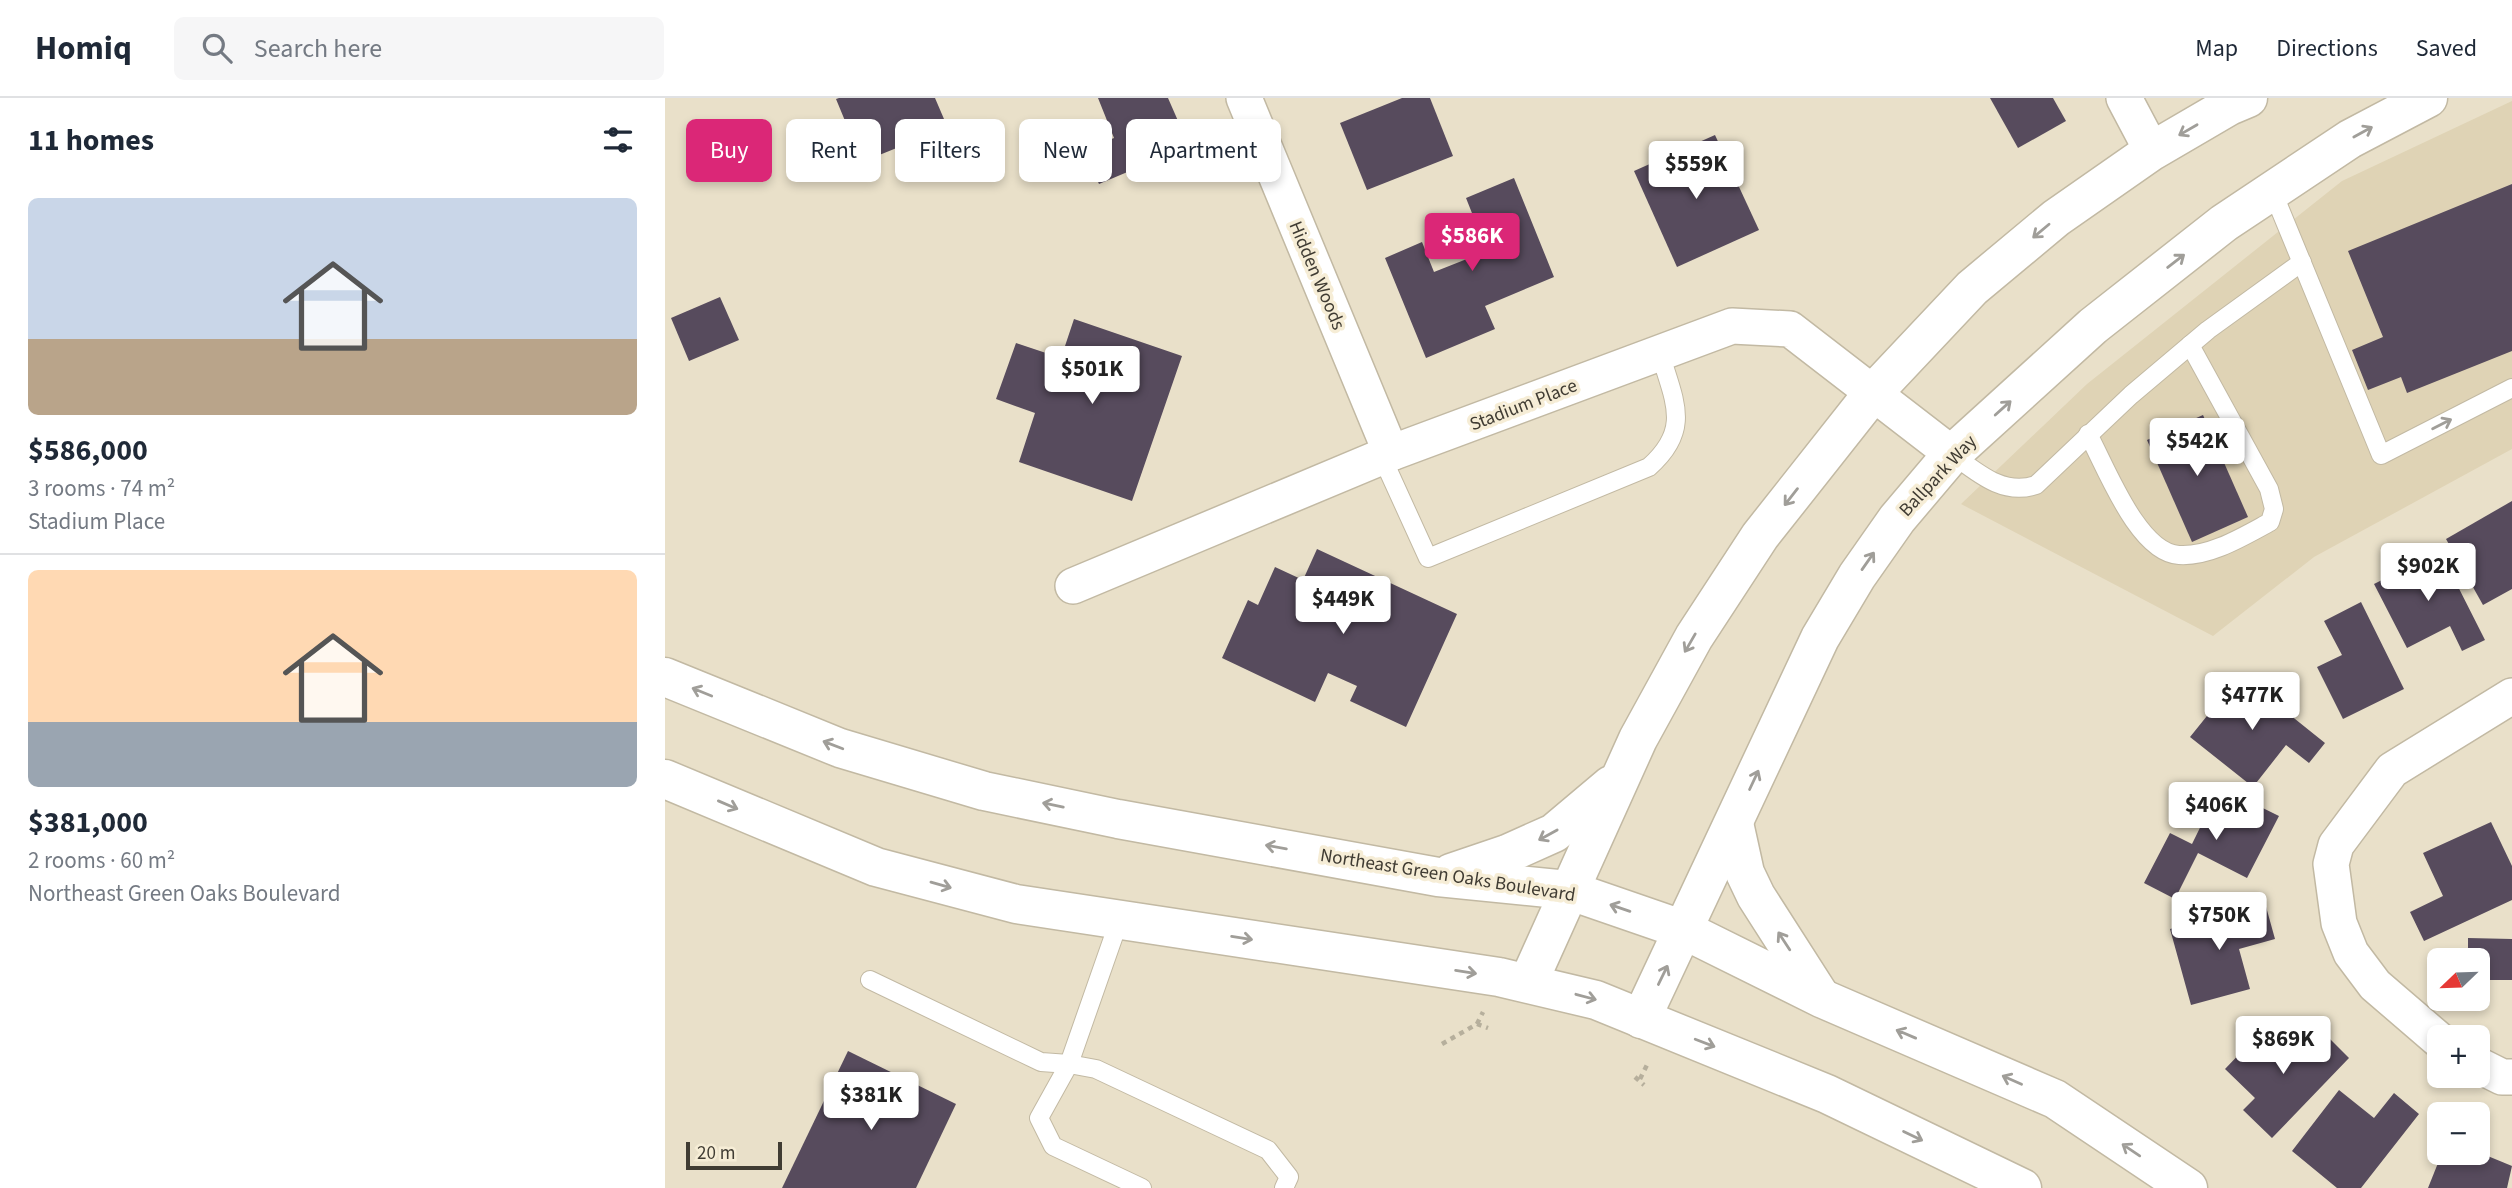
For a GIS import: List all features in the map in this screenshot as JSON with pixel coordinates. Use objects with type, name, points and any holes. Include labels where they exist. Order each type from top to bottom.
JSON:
[{"type":"main road","points":[[1528,983],[1621,777],[1693,637],[1760,536],[1873,393],[1972,288],[2056,218],[2152,151],[2248,98]]},
{"type":"main road","name":"Ballpark Way","points":[[1641,1019],[1832,619],[1897,519],[1952,454],[2093,326],[2224,223],[2350,139],[2428,98]]},
{"type":"main road","name":"Northeast Green Oaks Boulevard","points":[[665,677],[840,748],[983,790],[1118,819],[1438,877],[1568,890],[1684,930],[1821,998],[2055,1099],[2188,1188]]},
{"type":"main road","points":[[1438,877],[1507,854],[1554,833],[1621,777]]},
{"type":"main road","points":[[665,779],[876,867],[1016,904],[1528,983],[1596,1000],[1827,1094],[2022,1188]]},
{"type":"main road","points":[[1734,823],[1745,873],[1756,896],[1821,998]]},
{"type":"street","name":"Hidden Woods","points":[[1244,98],[1386,455]]},
{"type":"street","points":[[2125,98],[2152,151]]},
{"type":"street","name":"Stadium Place","points":[[1073,586],[1386,455],[1732,326],[1790,328],[1952,454]]},
{"type":"street","points":[[2427,1030],[2375,985],[2351,953],[2339,923],[2331,864],[2336,845],[2392,770],[2512,696]]},
{"type":"street","points":[[2490,1071],[2502,1077],[2512,1077]]},
{"type":"lane","points":[[2272,190],[2381,455],[2512,388]]},
{"type":"lane","points":[[1952,454],[2004,487],[2022,490],[2036,485],[2088,434],[2190,345],[2302,262]]},
{"type":"lane","points":[[2088,434],[2142,534],[2162,551],[2179,555],[2200,553],[2270,522],[2274,509],[2269,489],[2190,345]]},
{"type":"lane","points":[[1386,455],[1428,558],[1649,467],[1665,452],[1676,435],[1678,416],[1660,353]]},
{"type":"lane","points":[[1119,921],[1069,1064],[1039,1118],[1053,1146],[1142,1188]]},
{"type":"lane","points":[[870,980],[1041,1062],[1096,1069],[1268,1150],[1289,1177],[1284,1188]]},
{"type":"path","points":[[1442,1044],[1478,1024],[1483,1012]]},
{"type":"path","points":[[1478,1024],[1488,1028]]},
{"type":"path","points":[[1644,1085],[1637,1078],[1648,1063]]},
{"type":"shaded area","points":[[2512,101],[2512,449],[2314,557],[2213,636],[1961,504],[2087,384],[2342,181]]},
{"type":"building","points":[[935,98],[944,119],[895,119],[895,149],[881,154],[881,119],[844,119],[836,99]]},
{"type":"building","points":[[1098,98],[1168,98],[1177,119],[1126,119],[1126,173],[1112,179],[1114,138],[1112,119],[1106,119]]},
{"type":"building","points":[[1402,98],[1430,98],[1453,156],[1367,190],[1340,123]]},
{"type":"building","points":[[1990,98],[2053,98],[2066,121],[2018,148]]},
{"type":"building","points":[[1715,135],[1759,230],[1677,267],[1634,171]]},
{"type":"building","points":[[1514,178],[1554,277],[1485,306],[1495,329],[1426,358],[1385,258],[1422,242],[1434,272],[1487,251],[1466,198]]},
{"type":"building","points":[[2512,184],[2512,351],[2407,393],[2401,377],[2368,390],[2352,350],[2383,337],[2348,251]]},
{"type":"building","points":[[720,297],[739,340],[689,361],[671,318]]},
{"type":"building","points":[[1074,319],[1182,356],[1132,501],[1019,462],[1035,413],[996,399],[1016,343],[1061,358]]},
{"type":"building","points":[[2203,415],[2248,517],[2192,542],[2147,440]]},
{"type":"building","points":[[2512,501],[2512,589],[2483,605],[2446,539]]},
{"type":"building","points":[[1317,549],[1457,614],[1406,727],[1350,701],[1357,686],[1328,673],[1315,702],[1222,658],[1248,600],[1258,605],[1275,567],[1303,580]]},
{"type":"building","points":[[2440,551],[2485,640],[2462,651],[2450,626],[2407,648],[2374,584]]},
{"type":"building","points":[[2361,602],[2404,689],[2343,719],[2317,667],[2342,655],[2324,621]]},
{"type":"building","points":[[2240,675],[2325,743],[2309,763],[2286,745],[2253,787],[2190,737]]},
{"type":"building","points":[[2220,787],[2279,816],[2247,878],[2198,853],[2175,899],[2144,883],[2170,833],[2192,844]]},
{"type":"building","points":[[2491,822],[2512,866],[2512,900],[2424,941],[2410,912],[2443,896],[2423,853]]},
{"type":"building","points":[[2265,903],[2275,939],[2239,949],[2250,989],[2191,1005],[2170,929]]},
{"type":"building","points":[[2468,938],[2512,939],[2512,980],[2490,980],[2490,948],[2468,948]]},
{"type":"building","points":[[2269,1023],[2301,1054],[2323,1032],[2349,1058],[2272,1138],[2243,1110],[2255,1098],[2225,1069]]},
{"type":"building","points":[[848,1051],[956,1104],[916,1188],[782,1188]]},
{"type":"building","points":[[2339,1090],[2374,1118],[2394,1093],[2419,1114],[2361,1188],[2337,1188],[2292,1151]]},
{"type":"building","points":[[2490,1157],[2512,1166],[2507,1188],[2428,1188],[2437,1165],[2490,1165]]}]
